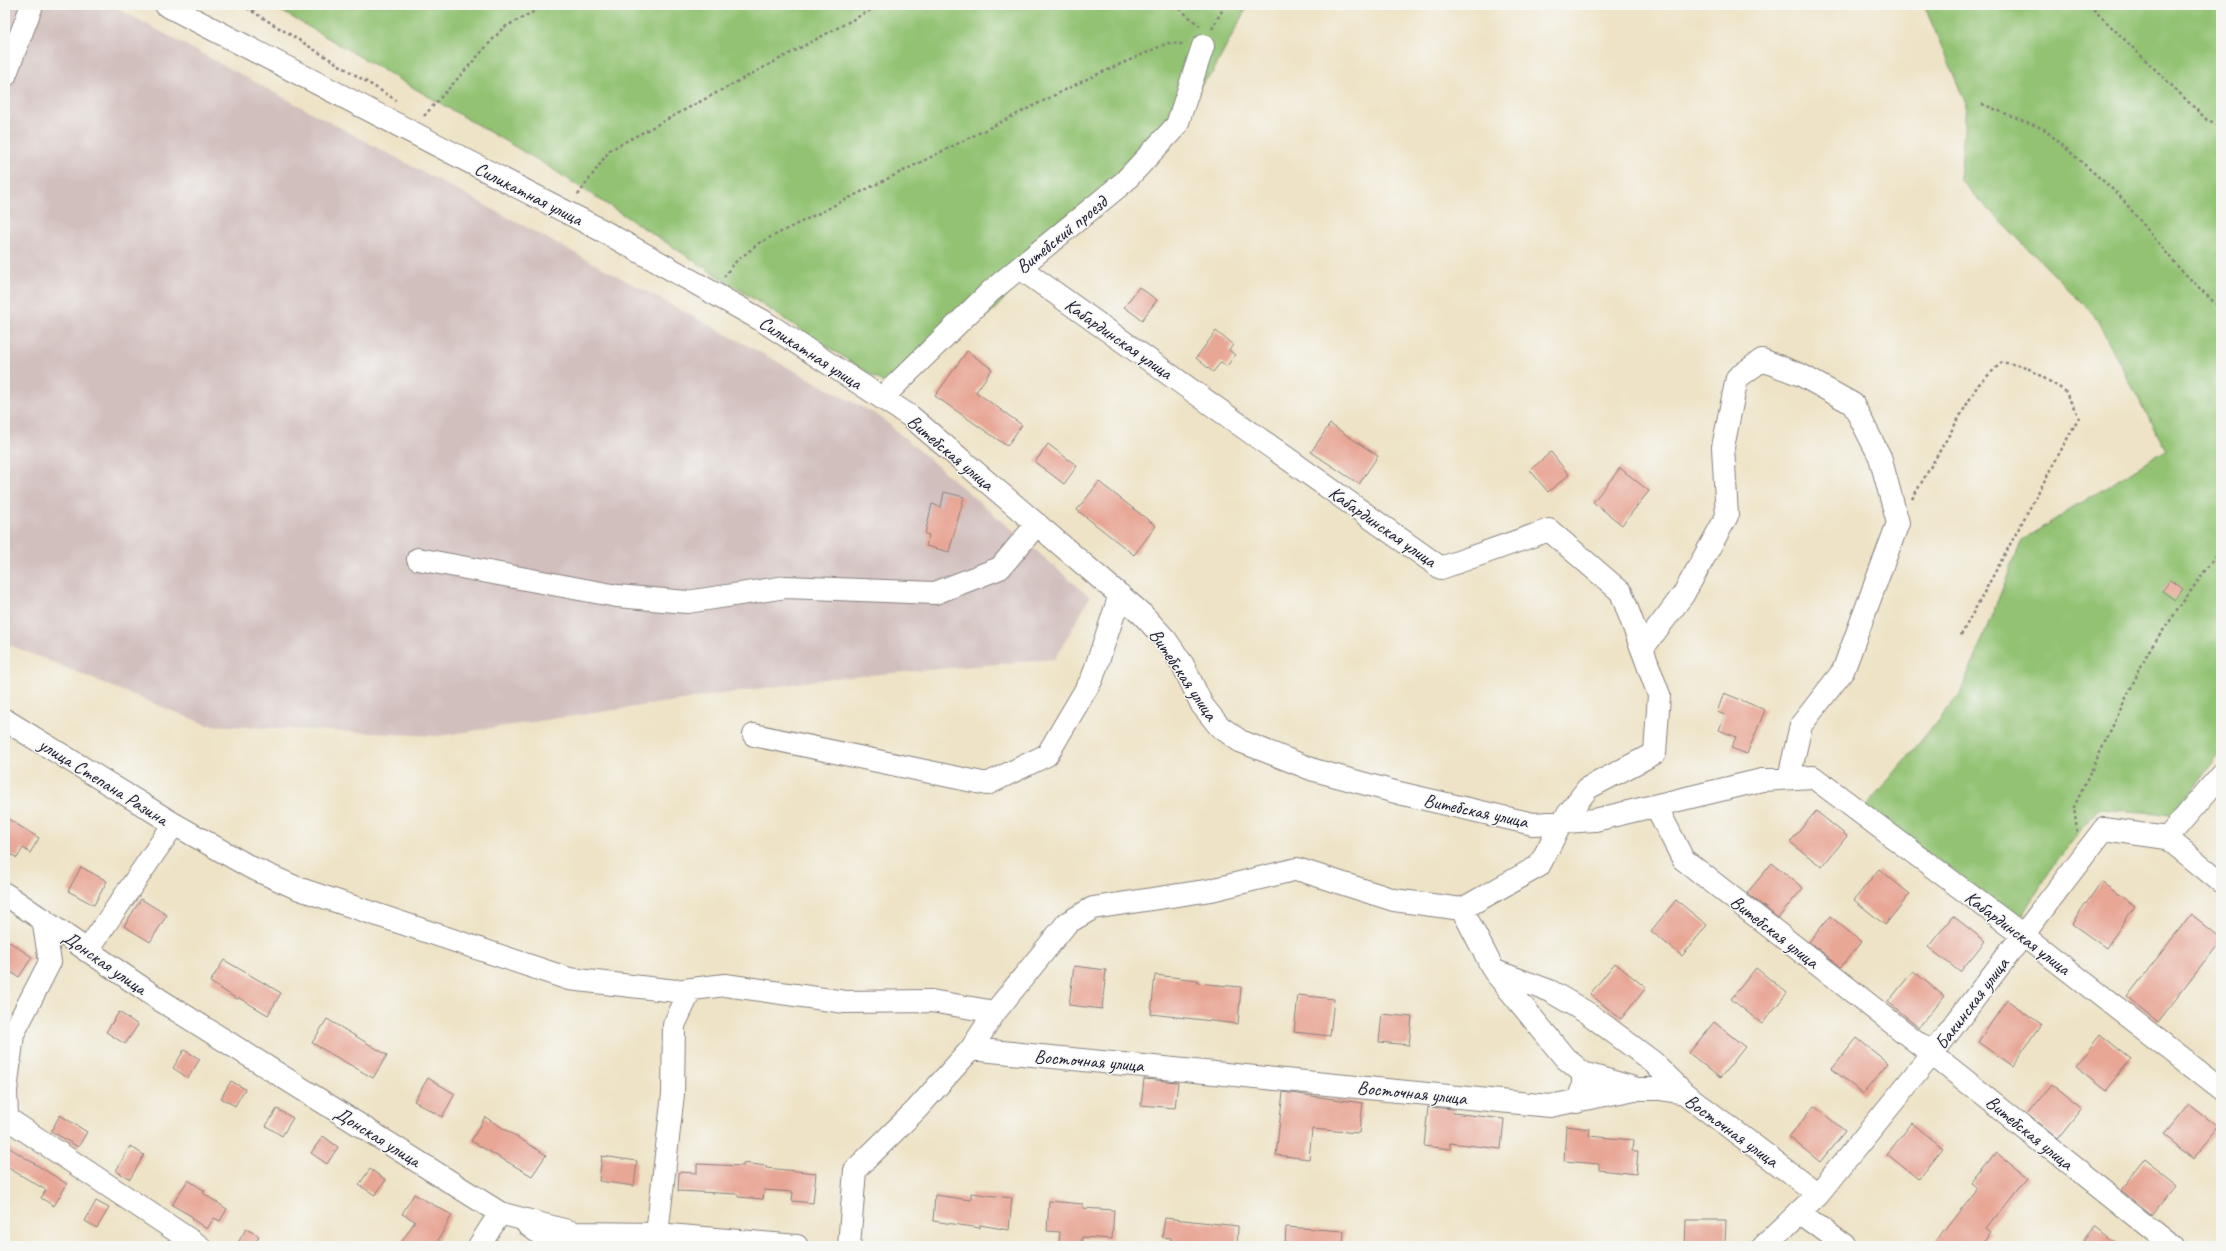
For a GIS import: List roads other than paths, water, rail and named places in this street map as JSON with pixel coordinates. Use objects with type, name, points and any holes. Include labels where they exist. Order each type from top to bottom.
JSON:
[{"type":"street","points":[[5,76],[32,5]]},
{"type":"street","name":"Силикатная улица","points":[[166,5],[566,212],[712,292],[763,321],[882,398]]},
{"type":"street","name":"Витебский проезд","points":[[882,398],[991,292],[1124,182],[1178,125],[1206,40]]},
{"type":"street","name":"Кабардинская улица","points":[[1020,268],[1441,568],[1549,530],[1621,592],[1659,696],[1655,753],[1588,788],[1562,822]]},
{"type":"street","points":[[1642,649],[1683,595],[1726,516],[1723,446],[1736,378],[1762,360],[1801,374],[1853,404],[1880,457],[1898,523],[1843,671],[1801,725],[1789,778],[1762,780],[1656,806]]},
{"type":"street","name":"Витебская улица","points":[[882,398],[910,416],[1142,614],[1166,640],[1183,665],[1202,705],[1219,726],[1240,741],[1314,770],[1399,794],[1533,824],[1595,820],[1656,806],[1682,859],[1932,1054],[2173,1246]]},
{"type":"street","points":[[418,559],[617,596],[687,602],[786,587],[935,593],[1000,568],[1037,524]]},
{"type":"street","points":[[754,735],[987,784],[1047,755],[1092,679],[1120,595]]},
{"type":"street","name":"улица Степана Разина","points":[[5,720],[174,824],[87,952]]},
{"type":"street","points":[[2221,775],[2167,838],[2221,882]]},
{"type":"street","name":"Кабардинская улица","points":[[1789,778],[1813,777],[2023,935],[2221,1089]]},
{"type":"street","points":[[848,1246],[855,1170],[916,1110],[971,1049],[995,1012],[1067,923],[1093,908],[1211,890],[1297,869],[1394,900],[1462,909],[1540,866],[1562,822]]},
{"type":"street","points":[[174,824],[250,866],[297,888],[562,977],[676,991],[725,985],[845,1002],[931,1001],[995,1012]]},
{"type":"street","name":"Бакинская улица","points":[[1764,1246],[1800,1213],[1818,1194],[1932,1054],[2104,828],[2167,838]]},
{"type":"street","name":"Донская улица","points":[[5,894],[43,919],[87,952],[160,1000],[509,1215],[575,1232],[655,1240],[797,1246]]},
{"type":"street","points":[[1462,909],[1494,971],[1565,1058],[1583,1073],[1635,1089]]},
{"type":"street","points":[[43,919],[50,962],[13,1034],[6,1091],[6,1119],[199,1246]]},
{"type":"street","points":[[1494,971],[1550,991],[1589,1014],[1653,1062],[1684,1093]]},
{"type":"street","points":[[655,1240],[673,1094],[674,1025],[691,990]]},
{"type":"street","name":"Восточная улица","points":[[971,1049],[1550,1106],[1577,1102],[1635,1089],[1660,1089],[1684,1093],[1818,1194]]},
{"type":"street","points":[[1577,1102],[1583,1087],[1583,1073]]},
{"type":"street","points":[[1800,1213],[1846,1246]]},
{"type":"street","points":[[479,1246],[509,1215],[556,1246]]}]
